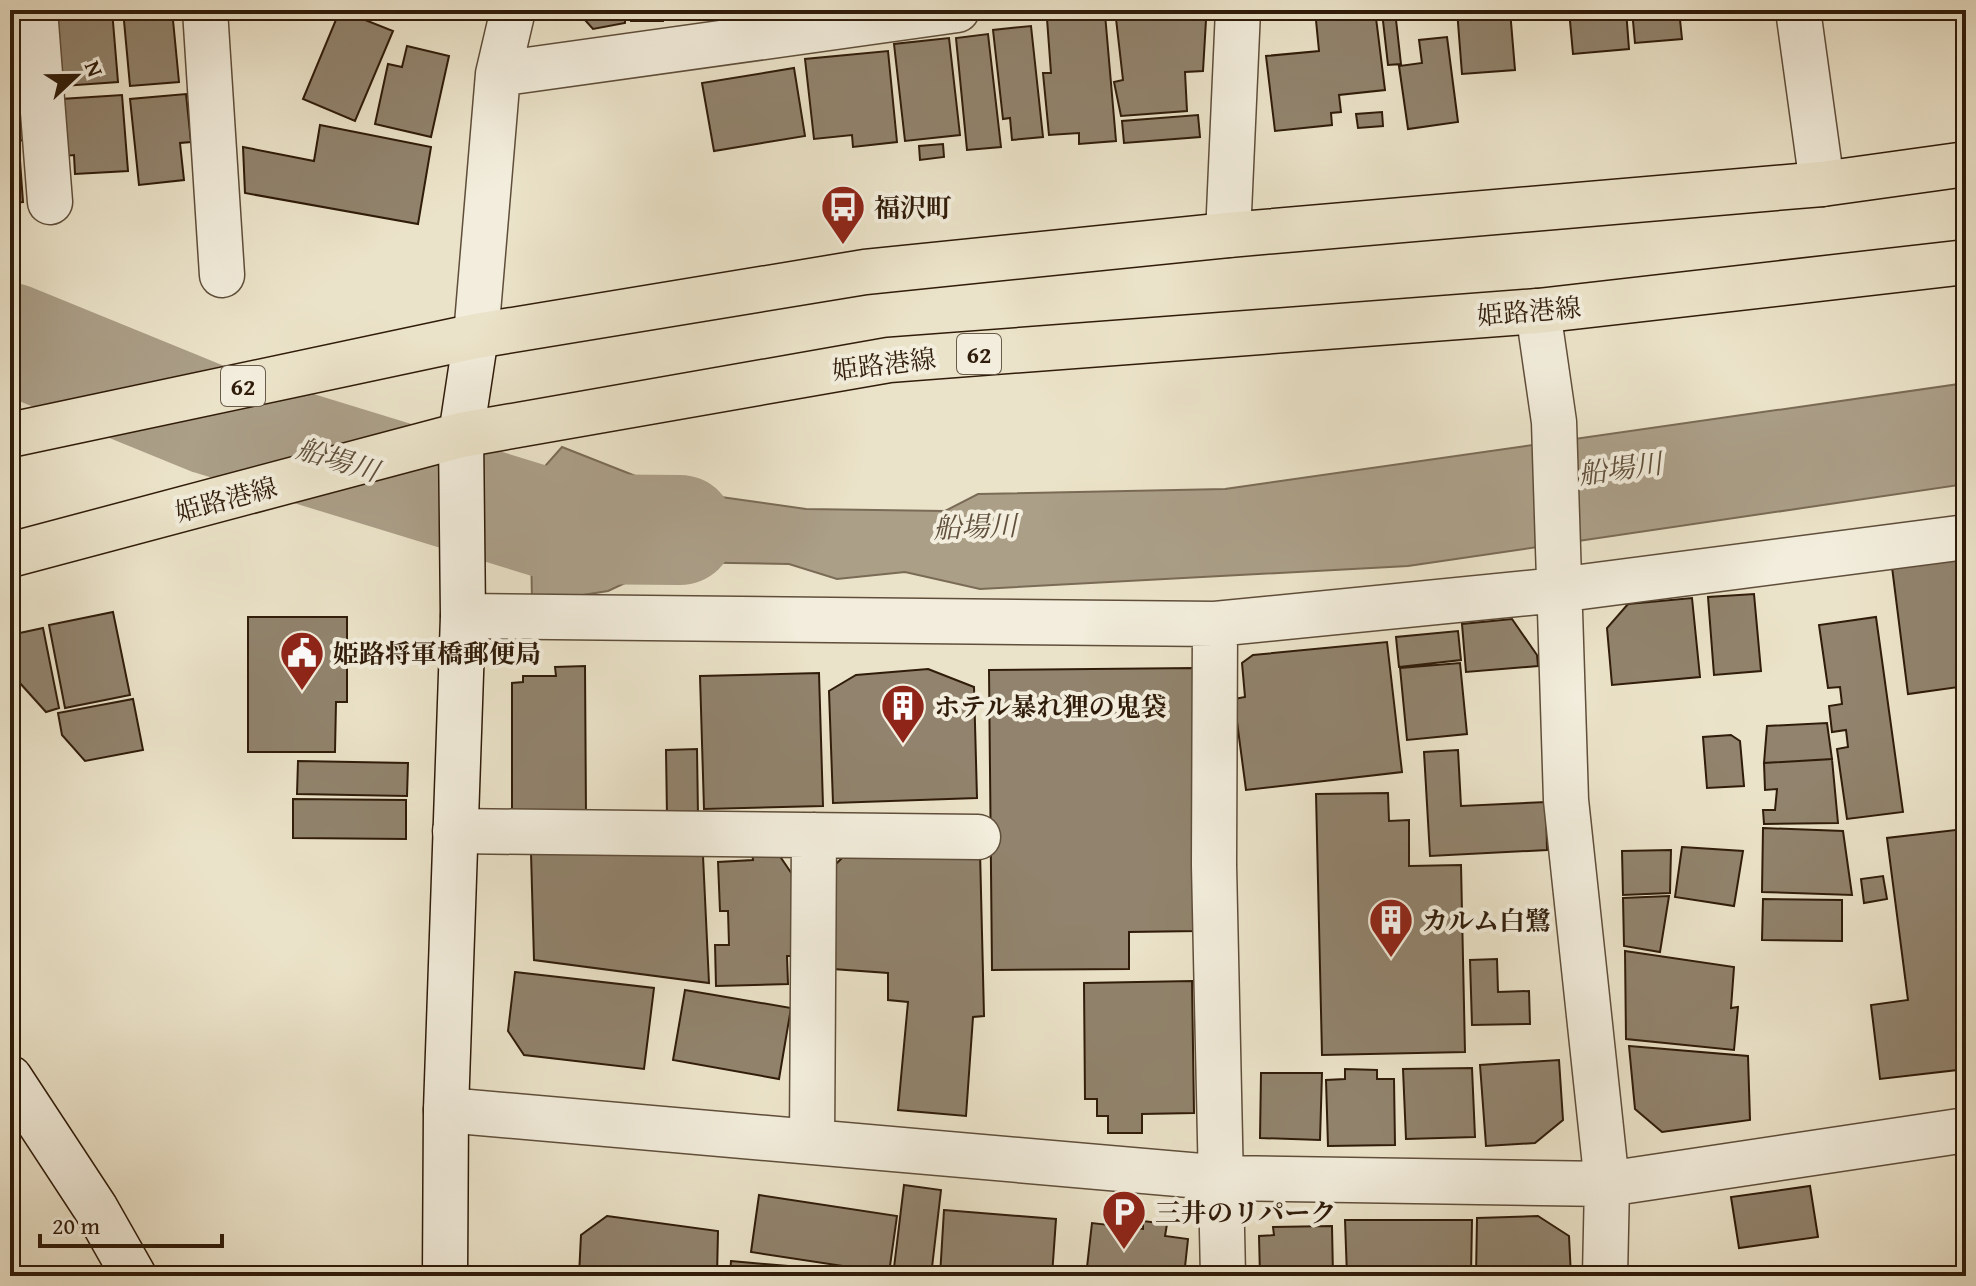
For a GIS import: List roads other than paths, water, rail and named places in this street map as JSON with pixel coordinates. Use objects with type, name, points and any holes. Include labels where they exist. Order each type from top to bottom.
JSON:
[{"type":"main road","name":"62","points":[[10,435],[476,336],[865,272],[1228,235],[1822,184],[1966,164]]},
{"type":"main road","name":"姫路港線","points":[[10,555],[461,435],[889,360],[1538,311],[1966,262]]},
{"type":"street","points":[[35,10],[50,202]]},
{"type":"street","points":[[205,10],[222,275]]},
{"type":"street","points":[[498,74],[957,10]]},
{"type":"street","points":[[1228,235],[1238,10]]},
{"type":"street","points":[[1798,10],[1822,184]]},
{"type":"street","points":[[445,1276],[446,1110],[463,616],[461,435],[476,336],[501,15]]},
{"type":"street","points":[[1538,311],[1554,422],[1566,800],[1607,1184],[1605,1276]]},
{"type":"street","points":[[463,616],[1215,624],[1558,590],[1966,537]]},
{"type":"street","points":[[1215,624],[1214,865],[1224,1178],[1223,1276]]},
{"type":"street","points":[[455,831],[978,837]]},
{"type":"street","points":[[812,1142],[814,835]]},
{"type":"street","points":[[10,1078],[96,1209],[134,1276]]},
{"type":"street","points":[[446,1110],[1224,1178],[1607,1184],[1966,1130]]},
{"type":"water","points":[[1966,383],[1966,484],[1408,566],[980,589],[905,572],[837,579],[789,564],[670,562],[608,591],[532,603],[530,483],[562,447],[671,490],[806,509],[945,511],[978,494],[1225,489]]},
{"type":"waterway","name":"船場川","points":[[10,338],[211,420],[566,529],[680,530]]},
{"type":"place","name":"福沢町","points":[[843,246]]},
{"type":"place","name":"姫路将軍橋郵便局","points":[[302,692]]},
{"type":"place","name":"ホテル暴れ狸の鬼袋","points":[[903,745]]},
{"type":"place","name":"カルム白鷺","points":[[1391,959]]},
{"type":"place","name":"三井のリパーク","points":[[1124,1251]]}]
